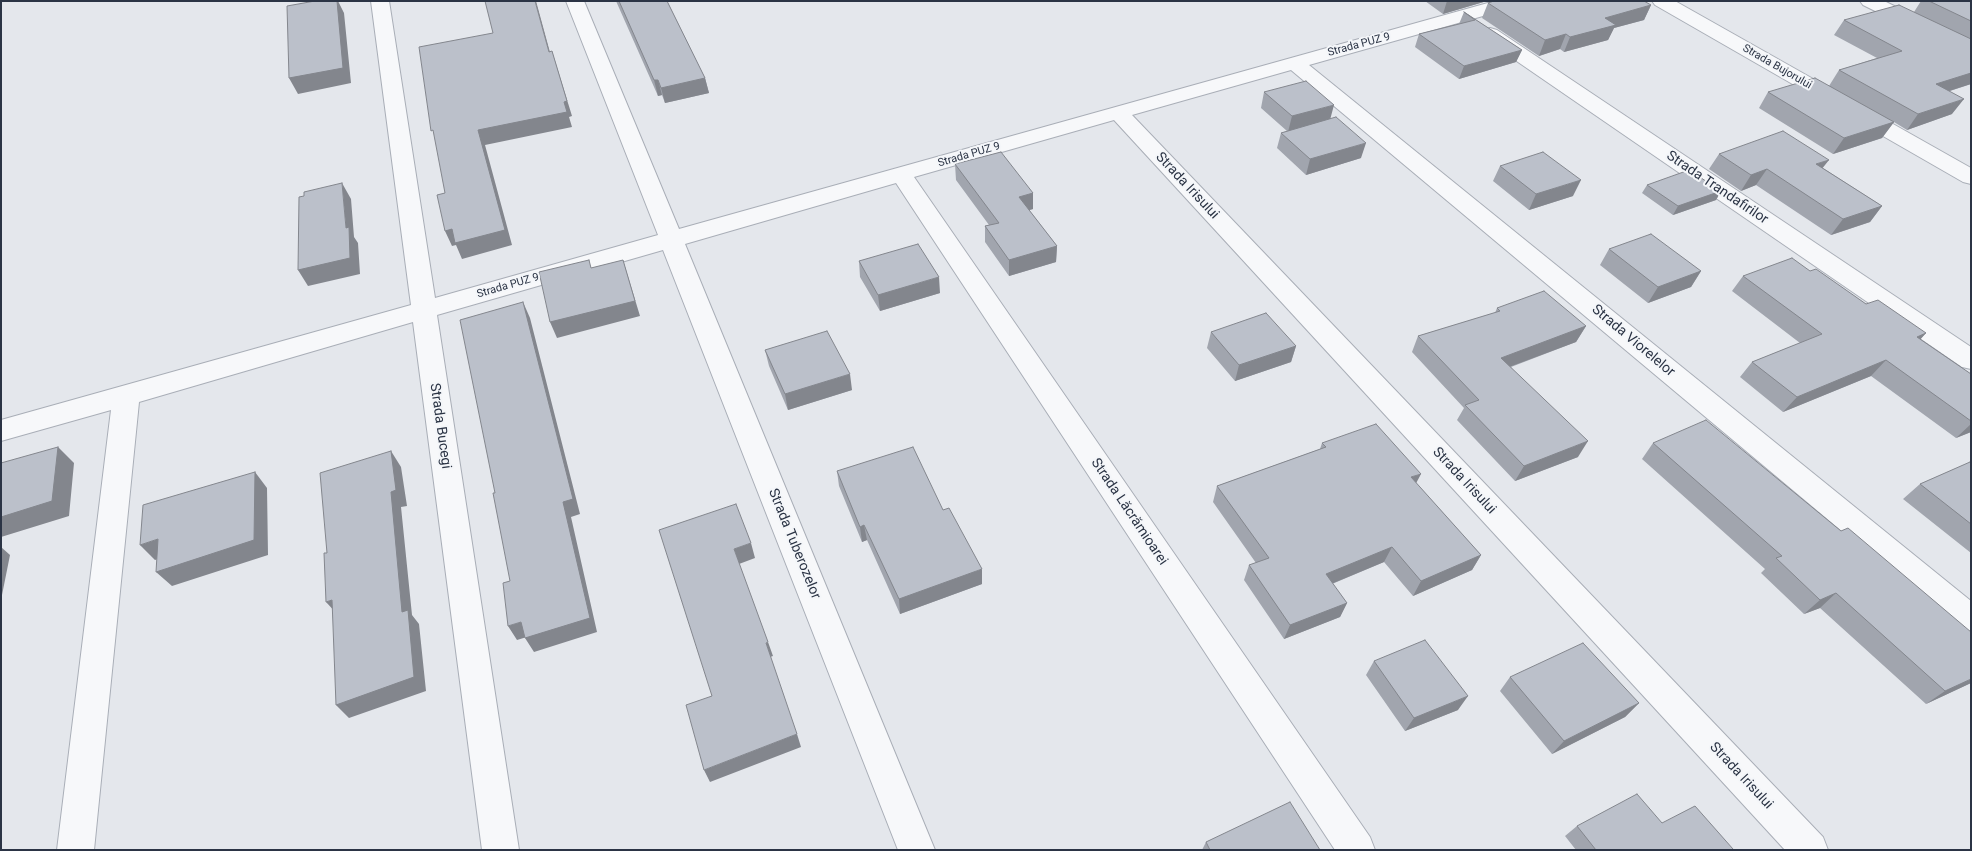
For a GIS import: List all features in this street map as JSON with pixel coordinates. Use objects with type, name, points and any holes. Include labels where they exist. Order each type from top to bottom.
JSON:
[{"type":"street","name":"Strada Bucegi","points":[[380,1],[501,850]]},
{"type":"street","name":"Strada Tuberozelor","points":[[575,1],[916,850]]},
{"type":"street","name":"Strada Bujorului","points":[[1662,1],[1971,177]]},
{"type":"street","points":[[1869,1],[1971,52]]},
{"type":"street","name":"Strada PUZ 9","points":[[1,431],[1118,112],[1464,16],[1504,3]]},
{"type":"street","name":"Strada Trandafirilor","points":[[1464,16],[1971,360]]},
{"type":"street","name":"Strada Viorelelor","points":[[1295,63],[1971,620]]},
{"type":"street","name":"Strada Irisului","points":[[1118,112],[1810,850]]},
{"type":"street","name":"Strada Lăcrămioarei","points":[[901,174],[1357,850]]},
{"type":"street","points":[[75,850],[126,395]]},
{"type":"building","points":[[315,1],[337,1],[343,68],[289,78],[287,6]]},
{"type":"building","points":[[485,1],[535,1],[549,52],[552,51],[567,101],[564,102],[567,112],[478,130],[505,230],[455,243],[452,229],[445,231],[437,195],[445,193],[433,130],[431,131],[419,47],[493,33]]},
{"type":"building","points":[[619,1],[667,1],[705,78],[661,88],[658,80],[654,80]]},
{"type":"building","points":[[1494,1],[1644,1],[1651,5],[1605,18],[1616,25],[1570,37],[1566,34],[1545,40],[1488,3]]},
{"type":"building","points":[[1929,1],[1971,1],[1971,21]]},
{"type":"building","points":[[1899,5],[1971,39],[1971,73],[1936,84],[1964,99],[1918,114],[1839,70],[1902,51],[1844,20]]},
{"type":"building","points":[[1464,12],[1522,50],[1464,66],[1419,34],[1475,20]]},
{"type":"building","points":[[1815,78],[1894,122],[1844,138],[1768,92]]},
{"type":"building","points":[[1306,81],[1334,105],[1292,116],[1264,92]]},
{"type":"building","points":[[1336,117],[1366,143],[1310,159],[1281,133]]},
{"type":"building","points":[[1783,131],[1829,160],[1816,164],[1882,206],[1843,219],[1767,169],[1751,175],[1719,154]]},
{"type":"building","points":[[1001,152],[1033,193],[1019,197],[1057,246],[1009,260],[985,226],[999,223],[955,164]]},
{"type":"building","points":[[1543,152],[1581,180],[1536,194],[1500,166]]},
{"type":"building","points":[[1689,170],[1721,191],[1678,206],[1647,185]]},
{"type":"building","points":[[342,183],[346,228],[349,227],[350,258],[298,270],[299,197],[304,196],[304,192]]},
{"type":"building","points":[[1651,234],[1701,271],[1658,287],[1609,249]]},
{"type":"building","points":[[918,244],[939,277],[878,295],[859,261]]},
{"type":"building","points":[[1792,258],[1810,271],[1816,269],[1866,304],[1878,300],[1926,333],[1917,337],[1971,374],[1971,421],[1886,360],[1797,397],[1752,362],[1822,334],[1743,276]]},
{"type":"building","points":[[589,260],[591,268],[623,260],[635,301],[550,322],[539,272]]},
{"type":"building","points":[[1544,291],[1586,326],[1501,358],[1588,441],[1524,466],[1465,405],[1479,400],[1418,336],[1500,311],[1497,308]]},
{"type":"building","points":[[523,302],[573,499],[563,502],[590,618],[525,638],[521,622],[508,626],[503,583],[510,581],[493,493],[495,493],[460,320]]},
{"type":"building","points":[[1266,313],[1296,346],[1239,365],[1211,332]]},
{"type":"building","points":[[827,331],[850,374],[785,394],[765,350]]},
{"type":"building","points":[[1706,420],[1841,531],[1848,528],[1971,632],[1971,679],[1945,691],[1836,593],[1820,600],[1776,558],[1782,556],[1653,443]]},
{"type":"building","points":[[1376,424],[1421,474],[1411,477],[1481,555],[1421,581],[1392,547],[1326,574],[1347,603],[1290,625],[1249,565],[1269,558],[1217,486],[1326,447],[1322,443]]},
{"type":"building","points":[[58,447],[52,501],[1,517],[1,463]]},
{"type":"building","points":[[913,447],[943,510],[949,508],[982,569],[899,599],[864,525],[860,527],[837,471]]},
{"type":"building","points":[[391,451],[396,490],[391,492],[402,612],[408,610],[414,677],[336,705],[332,600],[326,602],[324,553],[327,553],[320,473]]},
{"type":"building","points":[[1971,462],[1971,524],[1920,484]]},
{"type":"building","points":[[255,472],[254,540],[156,572],[158,539],[140,545],[143,505]]},
{"type":"building","points":[[736,504],[751,543],[734,549],[768,642],[766,643],[797,734],[704,770],[686,705],[712,696],[659,530]]},
{"type":"building","points":[[1425,640],[1468,696],[1414,718],[1374,661]]},
{"type":"building","points":[[1583,643],[1639,703],[1564,741],[1510,677]]},
{"type":"building","points":[[1637,794],[1662,823],[1695,806],[1733,849],[1596,850],[1577,826]]},
{"type":"building","points":[[1290,802],[1320,850],[1210,850],[1206,842]]}]
